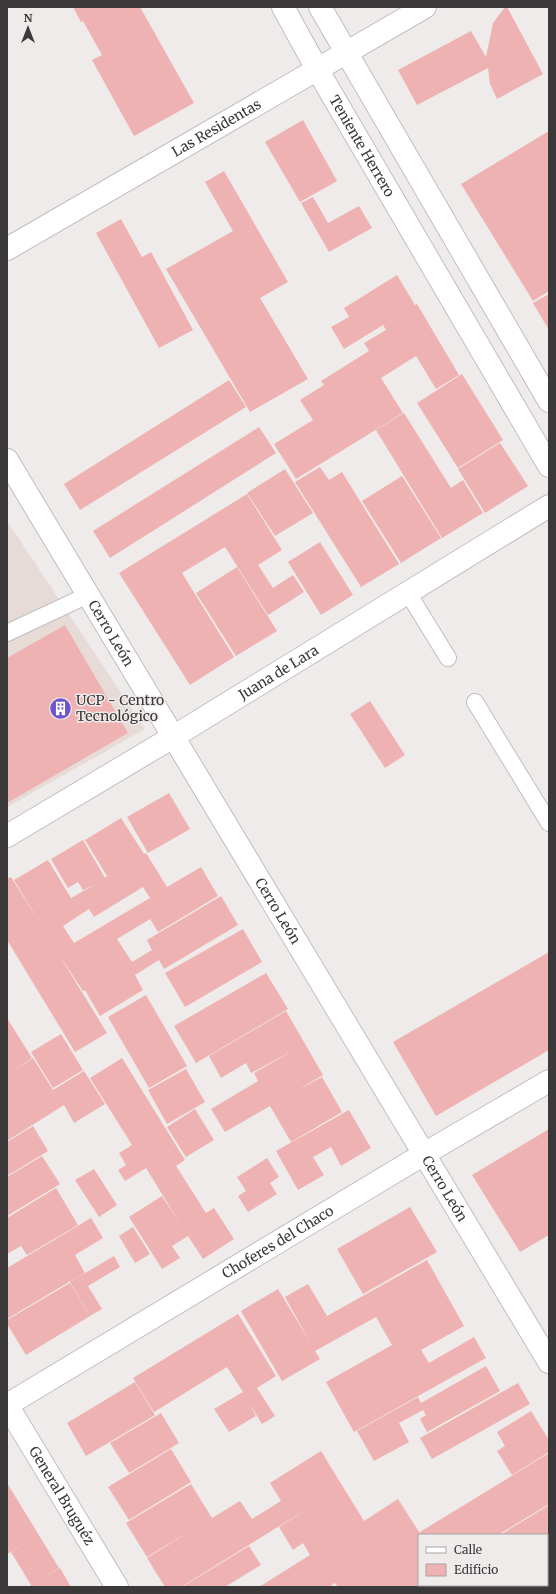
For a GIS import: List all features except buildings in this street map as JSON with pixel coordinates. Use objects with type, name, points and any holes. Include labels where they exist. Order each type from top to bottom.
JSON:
[{"type":"street","name":"Teniente Herrero","points":[[283,7],[317,69],[549,466]]},
{"type":"street","points":[[320,7],[549,401]]},
{"type":"street","name":"Las Residentas","points":[[7,249],[425,7]]},
{"type":"street","points":[[443,285],[470,265]]},
{"type":"street","name":"Cerro León","points":[[7,460],[549,1362]]},
{"type":"street","name":"Juana de Lara","points":[[7,836],[173,738],[549,506]]},
{"type":"street","name":"Choferes del Chaco","points":[[7,1405],[424,1154],[549,1081]]},
{"type":"street","name":"General Bruguéz","points":[[7,1405],[117,1587]]},
{"type":"lane","points":[[408,593],[448,658]]},
{"type":"lane","points":[[7,633],[88,595]]},
{"type":"lane","points":[[475,702],[549,823]]},
{"type":"shaded area","name":"UCP - Centro Tecnológico","points":[[7,521],[145,729],[7,807]]},
{"type":"place","name":"UCP - Centro Tecnológico","points":[[60,708]]}]
